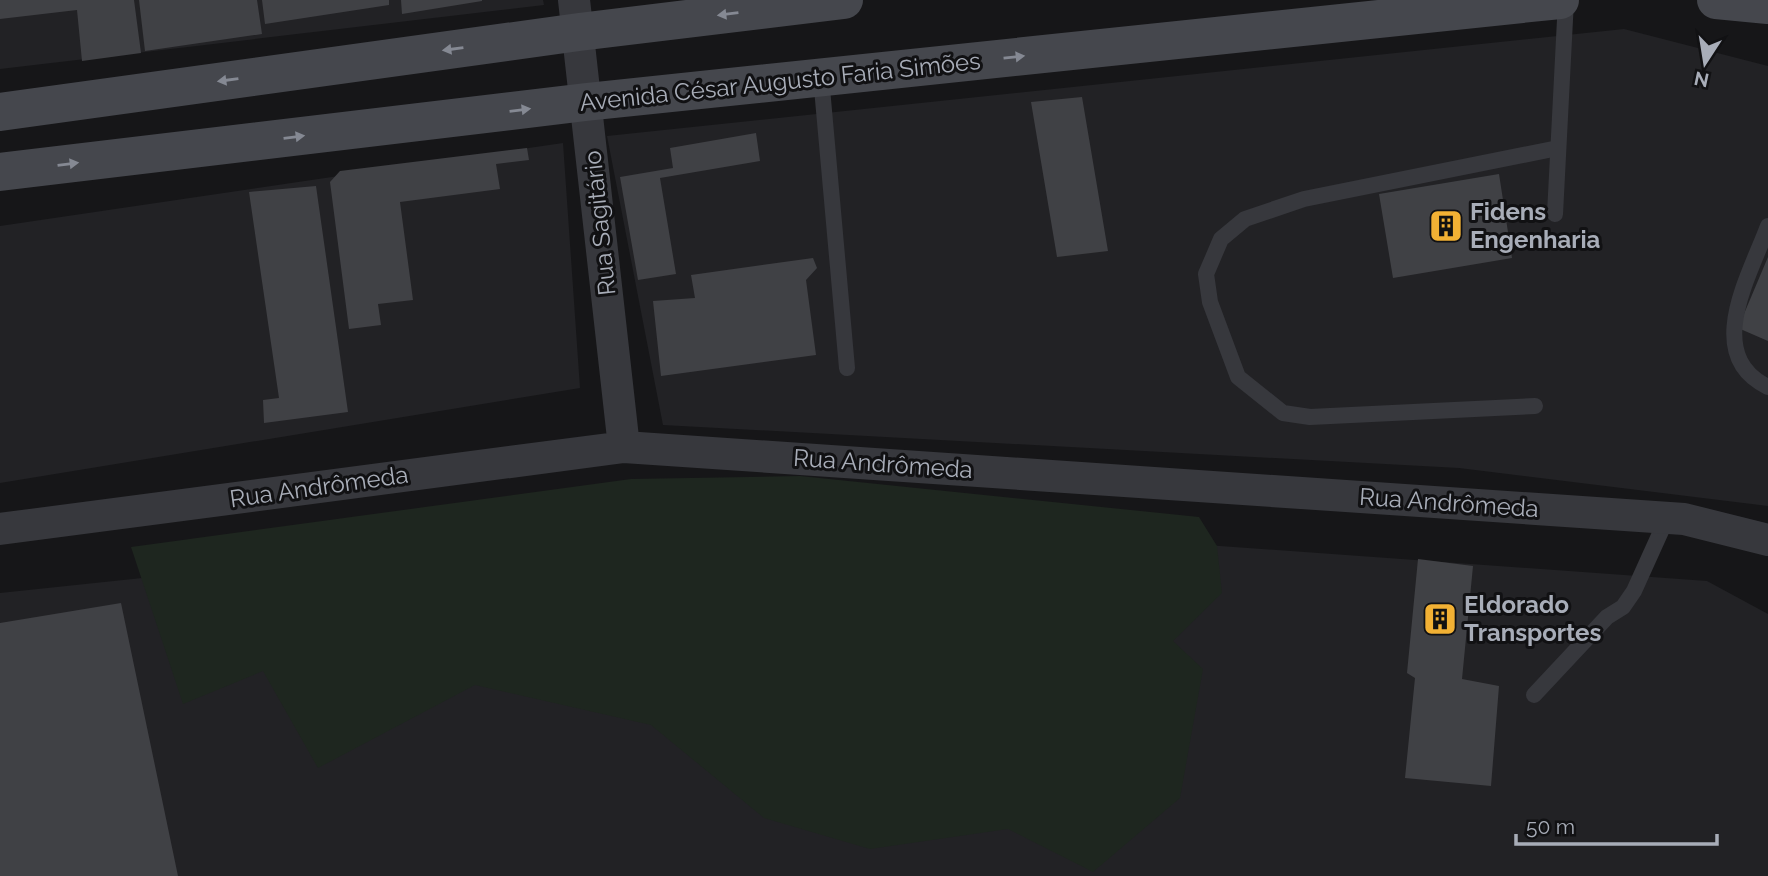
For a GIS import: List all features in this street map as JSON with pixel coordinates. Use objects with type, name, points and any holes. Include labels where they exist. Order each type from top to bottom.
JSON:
[{"type":"street","points":[[0,112],[576,16],[844,0]]},
{"type":"street","name":"Avenida César Augusto Faria Simões","points":[[0,172],[821,77],[1560,0]]},
{"type":"street","points":[[1716,0],[1765,3]]},
{"type":"street","name":"Rua Sagitário","points":[[576,16],[624,447]]},
{"type":"street","name":"Rua Andrômeda","points":[[0,530],[624,447],[1684,519],[1768,540]]},
{"type":"lane","points":[[1555,214],[1566,0]]},
{"type":"lane","points":[[821,77],[847,368]]},
{"type":"lane","points":[[1535,406],[1310,417],[1283,413],[1238,377],[1210,302],[1206,274],[1221,239],[1245,219],[1304,199],[1559,148]]},
{"type":"lane","points":[[1768,226],[1733,319],[1734,348],[1752,380],[1768,387]]},
{"type":"lane","points":[[1534,695],[1607,617],[1623,607],[1634,591],[1667,518]]},
{"type":"shaded area","points":[[0,0],[543,0],[544,5],[0,69]]},
{"type":"shaded area","points":[[1624,29],[1768,66],[1768,506],[1459,468],[663,425],[607,136]]},
{"type":"shaded area","points":[[563,143],[580,388],[0,483],[0,226]]},
{"type":"shaded area","points":[[800,476],[1199,517],[1217,546],[1222,593],[1173,641],[1203,669],[1180,798],[1093,872],[1008,829],[870,849],[764,818],[651,725],[475,685],[318,768],[263,671],[183,704],[131,547],[631,479]]},
{"type":"shaded area","points":[[761,513],[1707,581],[1768,614],[1768,876],[0,876],[0,593]]},
{"type":"building","points":[[0,0],[134,0],[141,53],[82,61],[77,10],[0,19]]},
{"type":"building","points":[[139,0],[257,0],[262,34],[145,51]]},
{"type":"building","points":[[262,0],[389,0],[389,5],[265,24]]},
{"type":"building","points":[[401,0],[482,0],[482,1],[402,14]]},
{"type":"building","points":[[1082,97],[1108,251],[1057,257],[1031,102]]},
{"type":"building","points":[[756,133],[760,161],[660,178],[676,274],[638,280],[620,177],[673,168],[670,148]]},
{"type":"building","points":[[527,148],[529,160],[496,164],[500,189],[400,202],[413,300],[378,304],[381,325],[349,329],[330,182],[340,171]]},
{"type":"building","name":"Fidens Engenharia","points":[[1499,174],[1512,258],[1393,278],[1379,194]]},
{"type":"building","points":[[316,186],[348,412],[264,423],[263,400],[279,398],[249,192]]},
{"type":"building","points":[[1768,257],[1768,341],[1738,328]]},
{"type":"building","points":[[813,258],[817,268],[806,280],[816,355],[661,376],[653,301],[695,298],[691,275]]},
{"type":"building","name":"Eldorado Transportes","points":[[1418,559],[1473,566],[1462,679],[1499,686],[1491,786],[1405,778],[1415,678],[1407,673]]},
{"type":"building","points":[[121,603],[178,876],[0,876],[0,623]]},
{"type":"place","name":"Fidens Engenharia","points":[[1446,226]]},
{"type":"place","name":"Eldorado Transportes","points":[[1440,619]]}]
